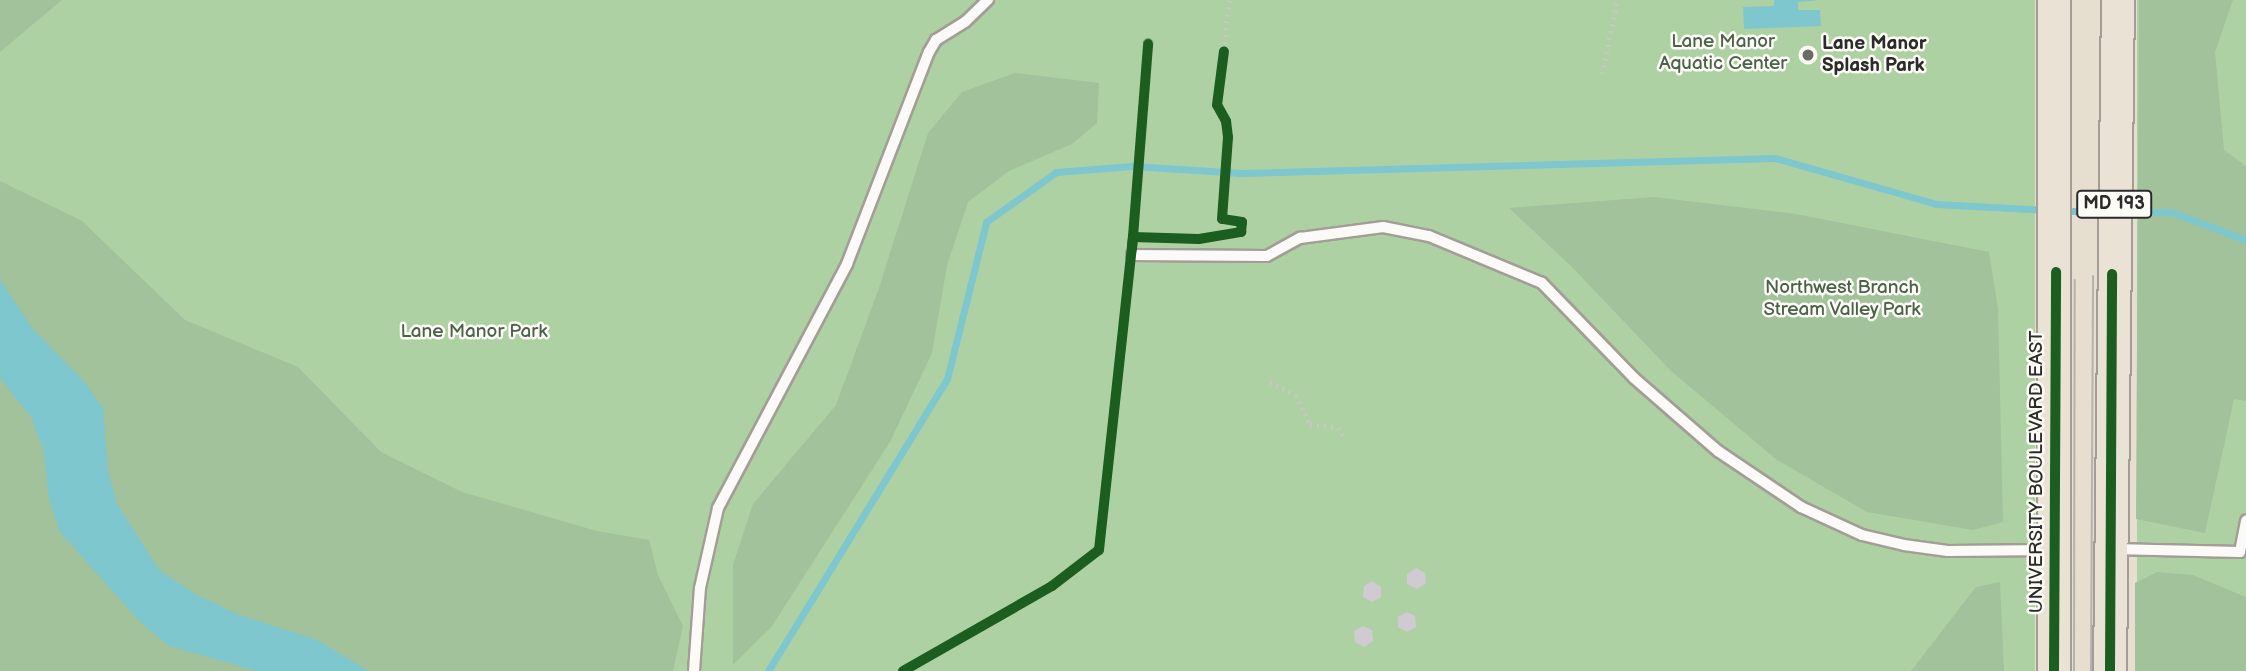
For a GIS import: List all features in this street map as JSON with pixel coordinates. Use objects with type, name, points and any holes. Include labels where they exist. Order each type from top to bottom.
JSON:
[{"type":"main road","name":"UNIVERSITY BOULEVARD EAST","points":[[2054,0],[2054,671]]},
{"type":"main road","name":"MD 193","points":[[2110,671],[2112,274],[2118,0]]},
{"type":"lane","points":[[694,671],[700,588],[718,508],[847,264],[929,52],[936,40],[988,0]]},
{"type":"lane","points":[[1132,255],[1267,256],[1300,238],[1383,228],[1429,236],[1542,283],[1634,378],[1718,451],[1801,507],[1863,535],[1904,545],[1948,551],[2054,551]]},
{"type":"lane","points":[[2110,549],[2240,552],[2246,521]]},
{"type":"path","points":[[1222,65],[1229,0]]},
{"type":"path","points":[[1602,74],[1617,0]]},
{"type":"path","points":[[1270,382],[1296,395],[1310,424],[1338,428],[1344,436]]},
{"type":"green space","points":[[0,0],[2035,0],[2035,671],[0,671]]},
{"type":"green space","points":[[0,0],[62,0],[0,52]]},
{"type":"green space","points":[[2137,0],[2246,0],[2246,671],[2137,671]]},
{"type":"green space","points":[[2139,0],[2233,0],[2215,52],[2224,150],[2246,166],[2246,401],[2234,399],[2205,533],[2136,519]]},
{"type":"green space","points":[[1015,73],[1099,83],[1097,123],[1072,144],[1009,171],[968,202],[947,266],[932,353],[890,442],[772,626],[733,665],[733,565],[753,504],[836,405],[879,288],[928,133],[962,92]]},
{"type":"green space","points":[[0,181],[82,221],[185,320],[298,367],[381,452],[462,492],[597,531],[649,540],[658,575],[683,626],[673,671],[0,671]]},
{"type":"green space","name":"Northwest Branch Stream Valley Park","points":[[1654,197],[1796,214],[1989,252],[1998,309],[2003,522],[1973,530],[1867,512],[1777,460],[1671,371],[1572,267],[1509,208]]},
{"type":"green space","points":[[2157,572],[2193,575],[2246,597],[2246,671],[2135,671],[2135,583]]},
{"type":"green space","points":[[2000,582],[2004,671],[1911,671],[1976,587]]},
{"type":"water","points":[[1774,0],[1820,0],[1798,2],[1798,10],[1820,10],[1821,26],[1744,29],[1743,7],[1774,6]]},
{"type":"water","points":[[0,280],[33,329],[86,384],[103,408],[108,471],[117,504],[159,570],[195,594],[239,615],[315,639],[369,671],[257,671],[169,646],[141,623],[60,532],[49,499],[44,452],[31,417],[0,378]]},
{"type":"building","points":[[1416,568],[1425,573],[1426,583],[1417,589],[1407,584],[1407,574]]},
{"type":"building","points":[[1372,581],[1381,587],[1381,597],[1372,602],[1363,597],[1364,586]]},
{"type":"building","points":[[1407,612],[1415,616],[1416,627],[1407,632],[1398,627],[1398,617]]},
{"type":"building","points":[[1363,626],[1372,630],[1373,641],[1364,647],[1355,642],[1354,631]]},
{"type":"waterway","points":[[768,671],[947,379],[986,222],[1056,172],[1133,166],[1241,173],[1775,158],[1936,204],[2047,210]]},
{"type":"waterway","points":[[2063,211],[2107,211]]},
{"type":"waterway","points":[[2122,212],[2171,212],[2246,240]]},
{"type":"tram line","points":[[2091,671],[2093,276]]},
{"type":"tram line","points":[[2074,671],[2075,280]]},
{"type":"cycle path","points":[[1132,249],[1148,44]]},
{"type":"cycle path","points":[[903,671],[1052,586],[1099,550],[1133,237],[1199,239],[1241,232],[1242,222],[1222,219],[1228,137],[1226,121],[1217,105],[1224,51]]},
{"type":"cycle path","points":[[2054,671],[2056,272]]},
{"type":"cycle path","points":[[2110,671],[2112,274]]},
{"type":"place","name":"Lane Manor Splash Park","points":[[1808,55]]},
{"type":"park label","name":"Lane Manor Aquatic Center","points":[[1723,53]]},
{"type":"park label","name":"Lane Manor Park","points":[[474,332]]}]
